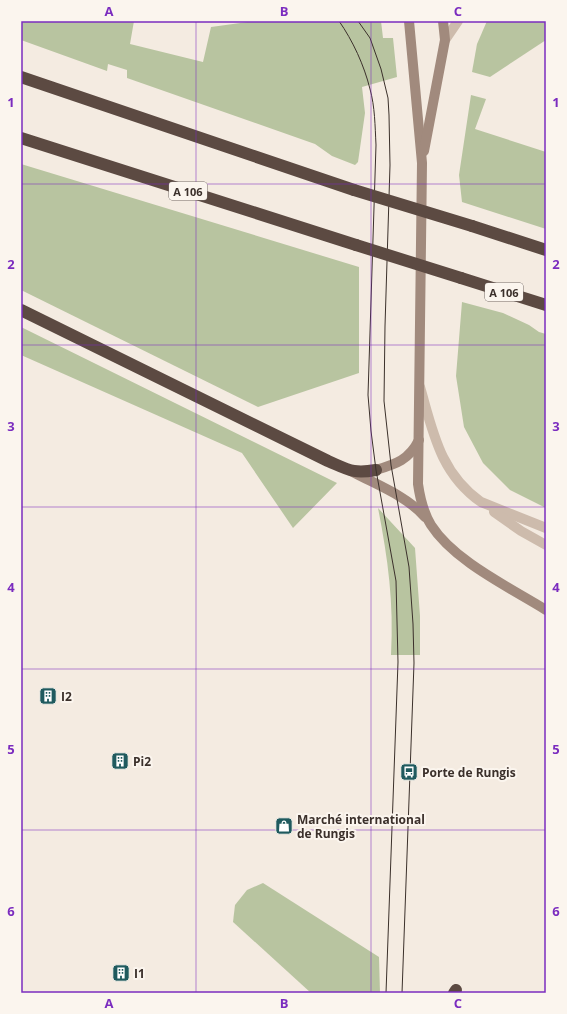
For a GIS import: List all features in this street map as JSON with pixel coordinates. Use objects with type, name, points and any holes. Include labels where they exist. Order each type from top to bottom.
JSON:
[{"type":"highway","points":[[21,77],[354,190],[546,250]]},
{"type":"highway","name":"A 106","points":[[21,138],[546,306]]},
{"type":"highway","points":[[21,310],[328,461],[353,472],[376,470]]},
{"type":"main road","points":[[408,21],[422,163],[418,484],[422,504],[430,524]]},
{"type":"main road","points":[[422,163],[445,40],[443,21]]},
{"type":"main road","points":[[376,470],[401,461],[409,455],[419,440]]},
{"type":"main road","points":[[353,472],[406,500],[415,507],[454,551],[482,571],[546,610]]},
{"type":"street","points":[[445,40],[458,21]]},
{"type":"street","points":[[419,383],[434,435],[447,466],[469,492],[481,502],[521,531],[546,545]]},
{"type":"street","points":[[481,502],[546,528]]},
{"type":"green space","points":[[21,21],[134,21],[130,44],[203,62],[211,27],[255,21],[381,21],[383,38],[393,38],[397,77],[362,87],[365,113],[358,162],[355,165],[332,156],[315,144],[127,78],[127,70],[108,64],[107,71],[21,40]]},
{"type":"green space","points":[[487,21],[546,21],[546,40],[490,77],[472,72],[477,44]]},
{"type":"green space","points":[[471,95],[486,99],[475,129],[546,152],[546,229],[462,202],[459,175]]},
{"type":"green space","points":[[21,164],[359,267],[359,373],[258,407],[21,290]]},
{"type":"green space","points":[[462,302],[503,313],[529,325],[539,332],[546,334],[546,508],[510,490],[483,463],[464,427],[456,376]]},
{"type":"green space","points":[[21,327],[337,483],[293,528],[242,453],[21,355]]},
{"type":"green space","points":[[378,508],[415,548],[420,616],[420,655],[391,655],[391,599],[385,545]]},
{"type":"green space","points":[[263,883],[379,957],[380,993],[311,993],[233,922],[235,905],[247,890]]},
{"type":"tram line","points":[[339,21],[353,45],[365,71],[373,103],[376,145],[368,395],[376,470],[396,581],[398,662],[386,993]]},
{"type":"tram line","points":[[358,21],[370,38],[381,69],[388,98],[390,165],[384,401],[391,465],[409,567],[413,624],[414,663],[402,993]]},
{"type":"place","name":"I2","points":[[48,696]]},
{"type":"place","name":"Pi2","points":[[120,761]]},
{"type":"place","name":"Porte de Rungis","points":[[409,772]]},
{"type":"place","name":"Marché international de Rungis","points":[[284,826]]},
{"type":"place","name":"I1","points":[[121,973]]}]
